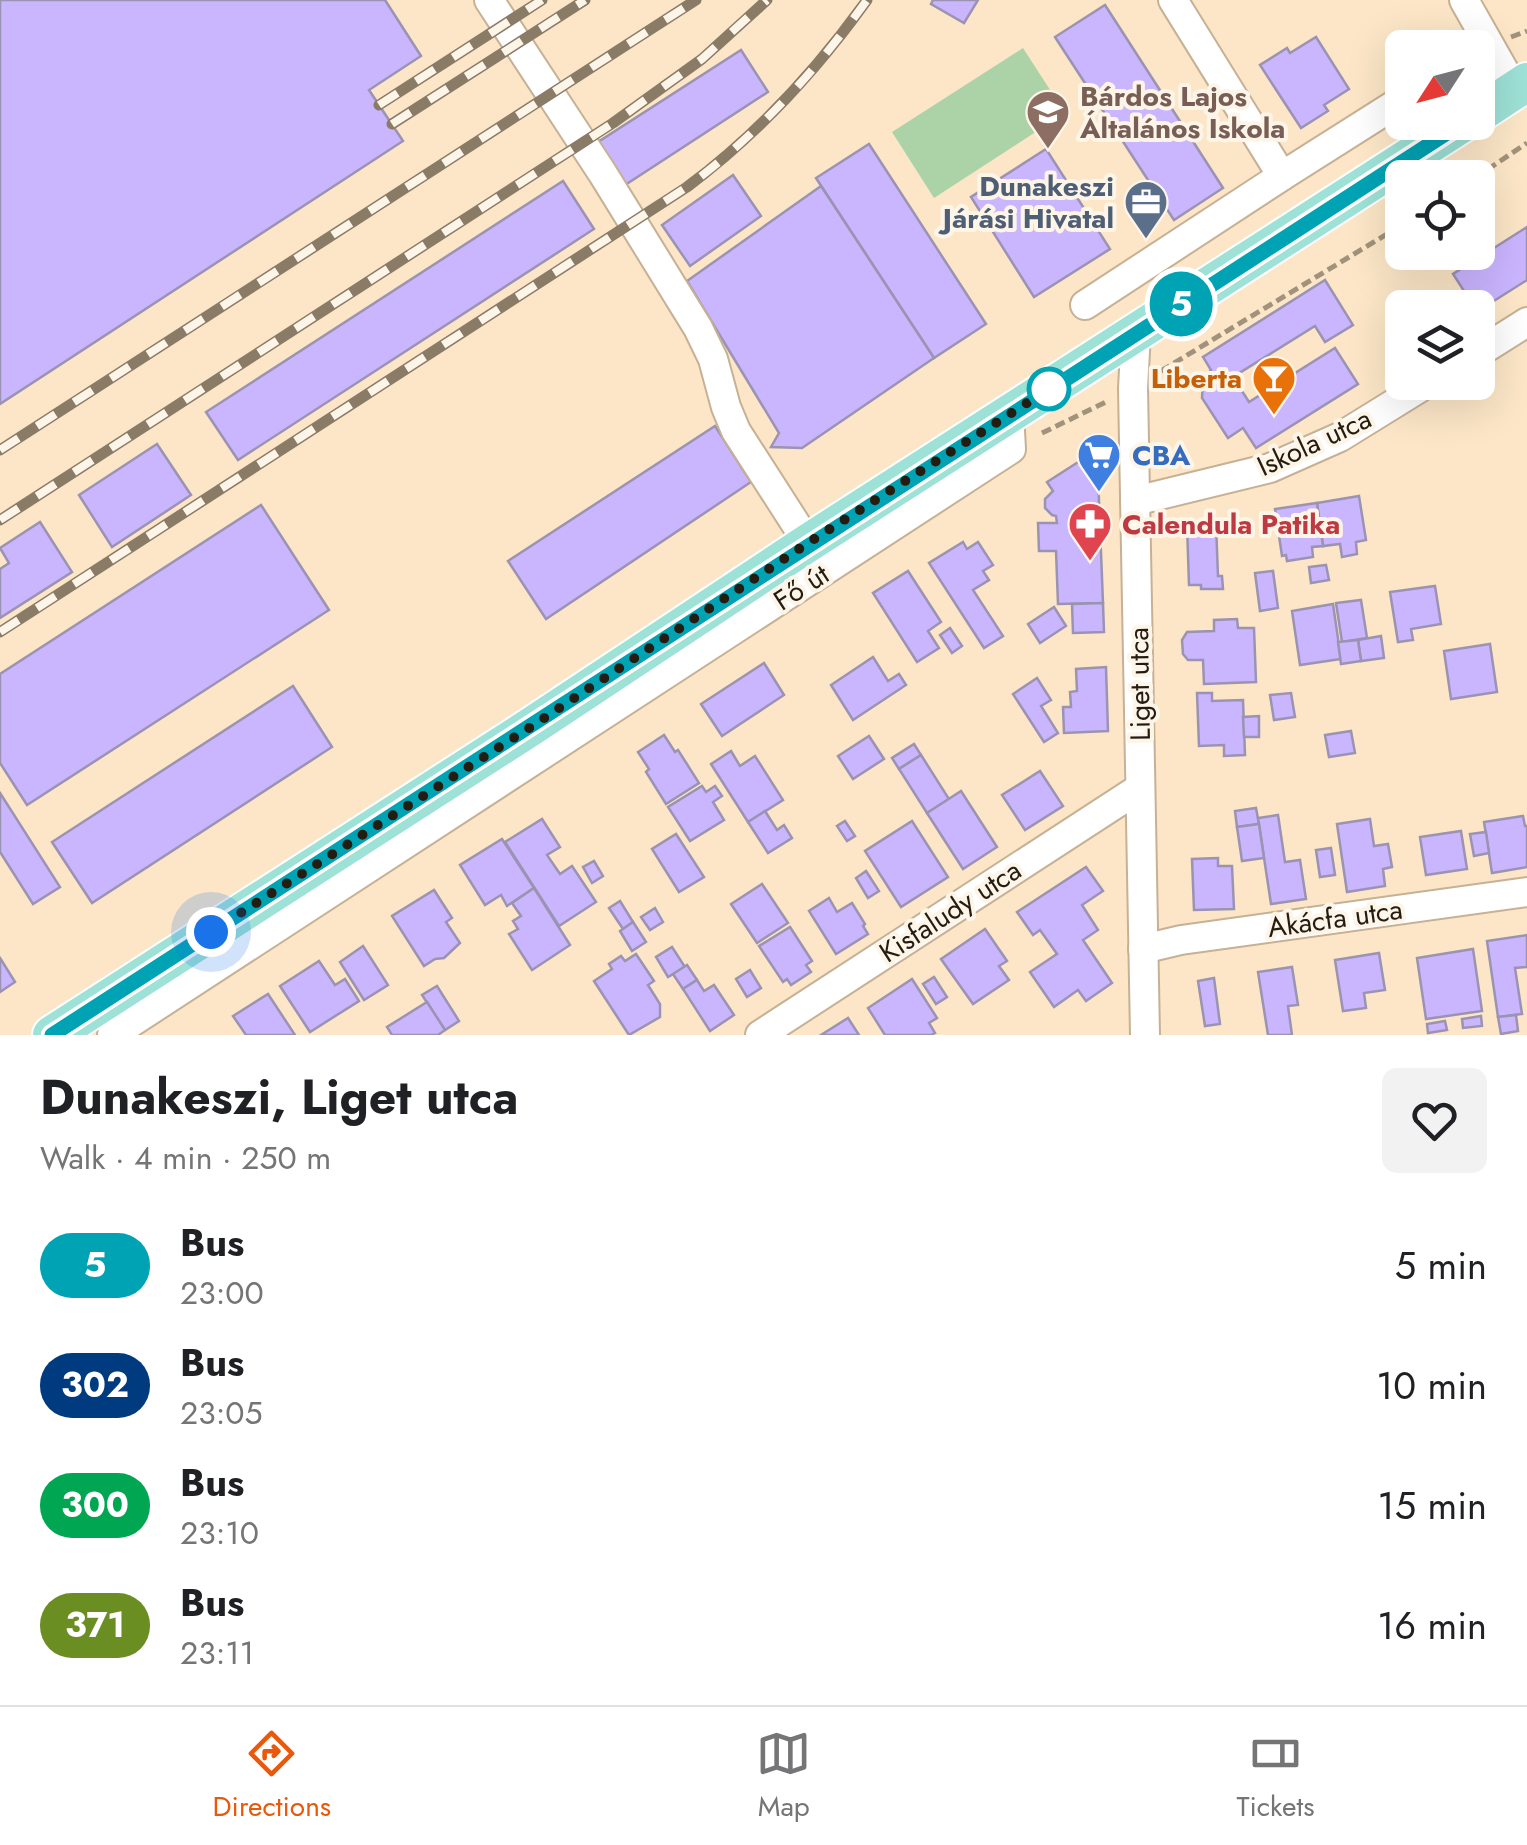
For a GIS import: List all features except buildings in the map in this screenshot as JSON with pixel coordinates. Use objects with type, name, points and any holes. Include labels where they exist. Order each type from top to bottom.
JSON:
[{"type":"main road","points":[[1495,103],[1521,86]]},
{"type":"main road","name":"Fő út","points":[[52,1035],[553,730],[808,543],[1010,432],[1136,333],[1436,140]]},
{"type":"street","points":[[489,0],[698,328],[714,359],[736,431],[808,543]]},
{"type":"street","points":[[1173,0],[1282,176]]},
{"type":"street","points":[[1464,0],[1476,30]]},
{"type":"street","points":[[1495,60],[1521,86]]},
{"type":"street","points":[[1085,306],[1385,111]]},
{"type":"street","points":[[1495,342],[1527,322]]},
{"type":"street","name":"Liget utca","points":[[1136,333],[1141,383],[1136,501],[1145,1035]]},
{"type":"street","name":"Iskola utca","points":[[1136,501],[1270,468],[1340,437],[1400,400]]},
{"type":"street","name":"Fő út","points":[[112,1035],[553,730],[1010,432]]},
{"type":"street","name":"Kisfaludy utca","points":[[760,1035],[1140,788]]},
{"type":"street","name":"Akácfa utca","points":[[1144,949],[1181,940],[1527,892]]},
{"type":"path","points":[[1495,165],[1527,143]]},
{"type":"path","points":[[1010,432],[1141,383],[1385,235]]},
{"type":"green space","points":[[1023,48],[1065,113],[934,198],[892,132]]},
{"type":"railway","points":[[379,105],[542,0]]},
{"type":"railway","points":[[392,124],[585,0]]},
{"type":"railway","points":[[0,450],[696,0]]},
{"type":"railway","points":[[0,520],[613,123],[702,59],[767,0]]},
{"type":"railway","points":[[0,632],[687,187],[784,100],[867,0]]},
{"type":"bus line","name":"5","points":[[52,1035],[1436,140]]},
{"type":"place","name":"Bárdos Lajos Általános Iskola","points":[[1048,150]]},
{"type":"place","name":"Dunakeszi Járási Hivatal","points":[[1146,240]]},
{"type":"place","name":"Liberta","points":[[1274,416]]},
{"type":"place","name":"CBA","points":[[1099,493]]},
{"type":"place","name":"Calendula Patika","points":[[1090,562]]},
{"type":"route","points":[[211,932],[1049,389]]}]
